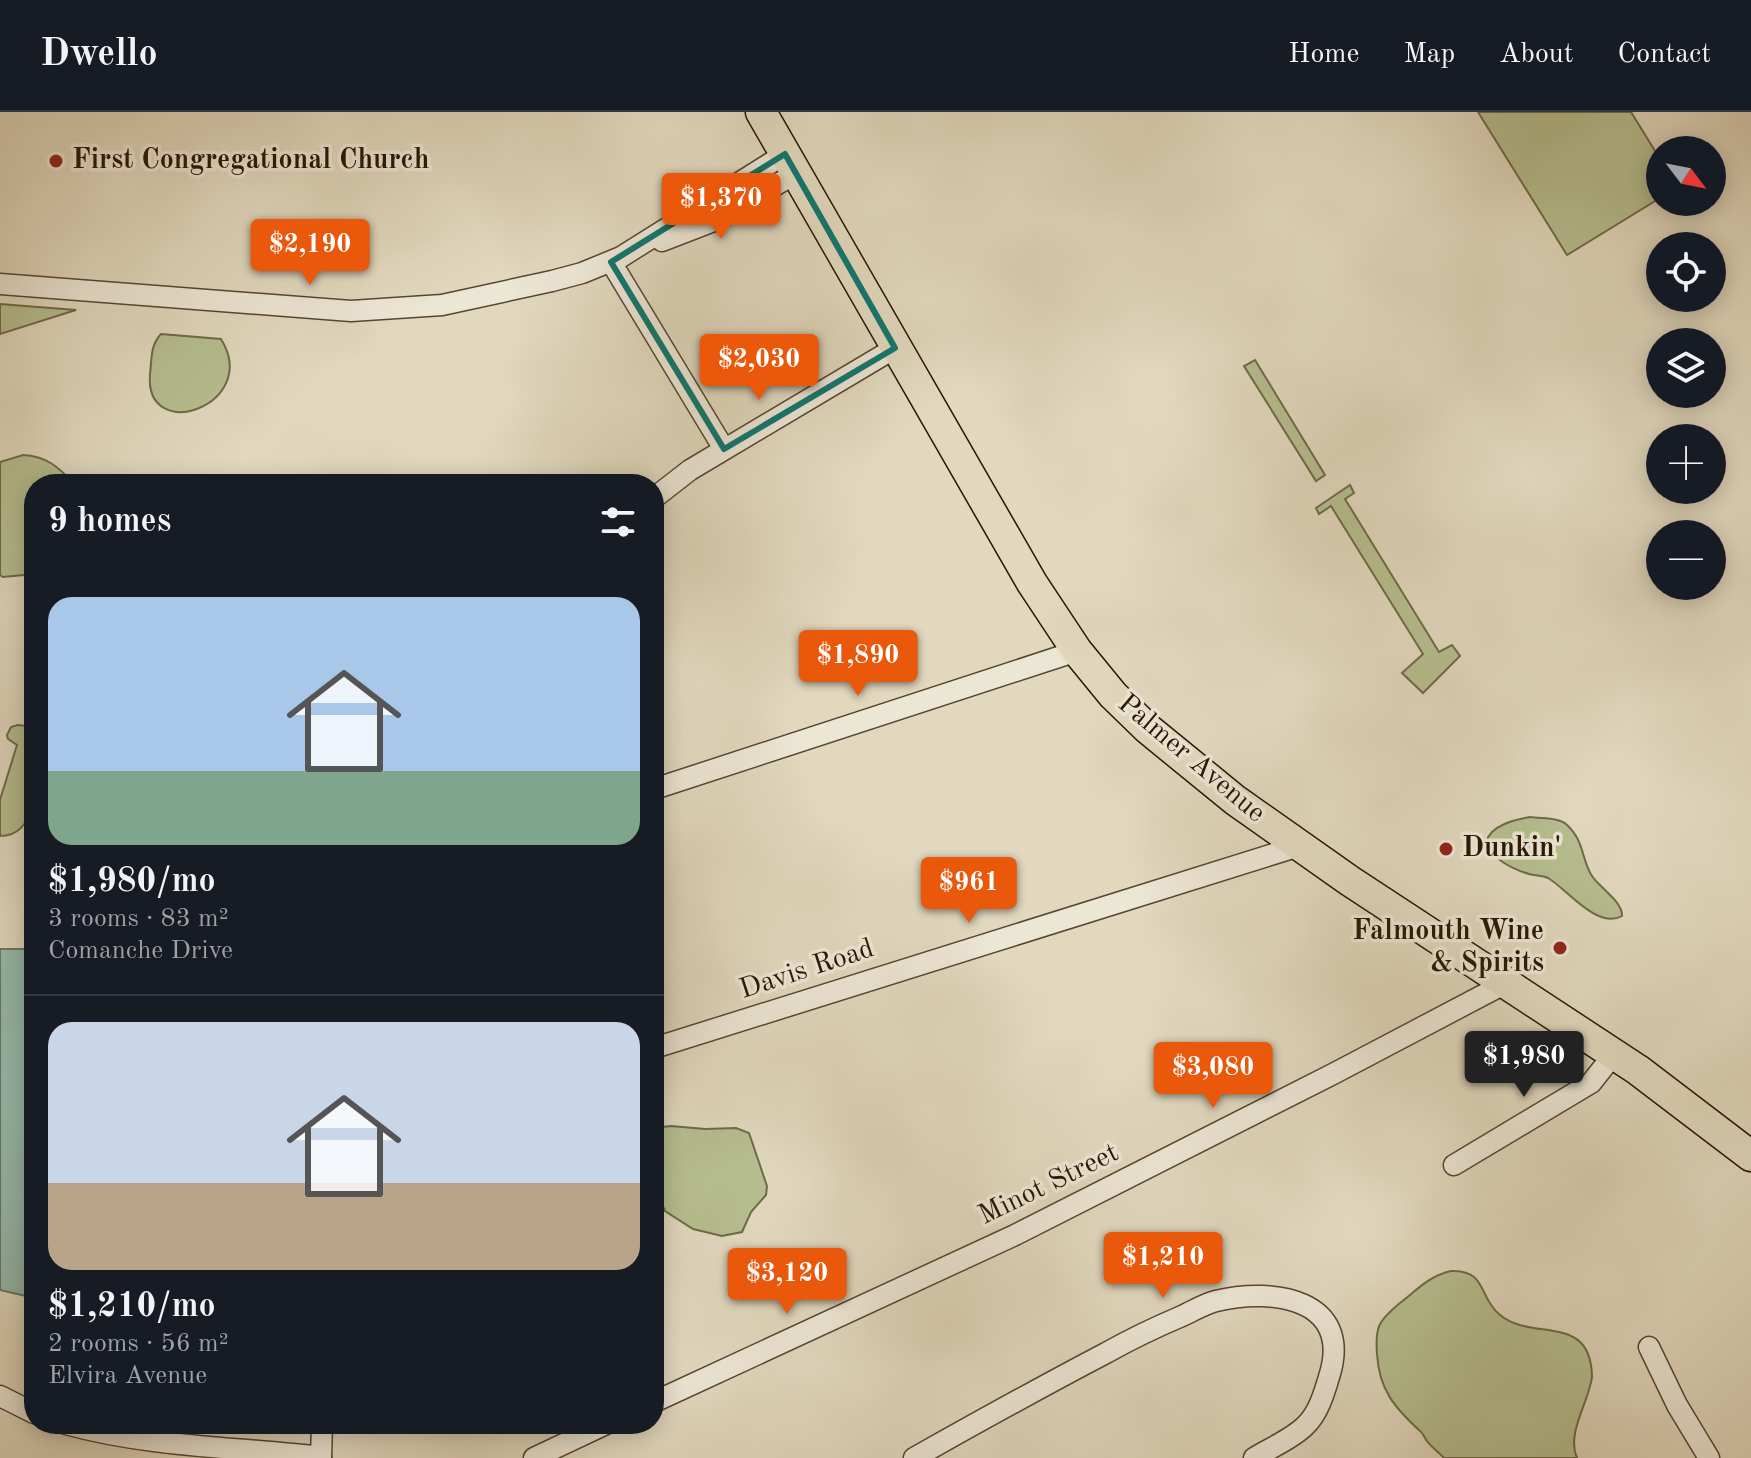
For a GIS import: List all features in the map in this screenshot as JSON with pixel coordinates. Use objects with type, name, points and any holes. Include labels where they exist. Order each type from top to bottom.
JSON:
[{"type":"highway","name":"Palmer Avenue","points":[[761,112],[1010,545],[1077,651],[1113,695],[1148,729],[1235,800],[1299,846],[1614,1054],[1706,1119],[1751,1156]]},
{"type":"street","points":[[0,284],[351,311],[456,303],[552,281],[616,260],[790,163]]},
{"type":"street","points":[[616,260],[724,449]]},
{"type":"street","points":[[664,490],[724,449],[895,348]]},
{"type":"street","points":[[664,786],[1077,651]]},
{"type":"street","name":"Davis Road","points":[[664,1045],[1299,846]]},
{"type":"street","name":"Minot Street","points":[[664,1397],[1015,1235],[1506,983]]},
{"type":"street","points":[[1454,1165],[1591,1083],[1614,1054]]},
{"type":"street","points":[[914,1458],[1129,1340],[1214,1302],[1250,1296],[1295,1300],[1324,1318],[1334,1345],[1333,1365],[1312,1418],[1304,1428],[1254,1458]]},
{"type":"street","points":[[1649,1347],[1677,1405],[1709,1458]]},
{"type":"street","points":[[0,1396],[24,1408]]},
{"type":"street","points":[[109,1434],[321,1457],[322,1434]]},
{"type":"street","points":[[534,1458],[569,1441]]},
{"type":"highlighted area","points":[[785,154],[895,348],[724,449],[611,262]]},
{"type":"green space","points":[[1478,112],[1631,112],[1646,136],[1646,207],[1567,255]]},
{"type":"green space","points":[[0,304],[76,310],[0,334]]},
{"type":"green space","points":[[161,334],[221,339],[229,362],[226,382],[215,398],[199,408],[181,412],[164,408],[153,396],[151,357]]},
{"type":"green space","points":[[1255,360],[1325,475],[1316,481],[1244,366]]},
{"type":"green space","points":[[23,455],[39,458],[65,474],[24,474],[24,575],[0,575],[0,462]]},
{"type":"green space","points":[[1350,485],[1354,493],[1345,499],[1439,652],[1452,645],[1460,656],[1423,693],[1402,673],[1423,654],[1331,506],[1319,514],[1316,508]]},
{"type":"green space","points":[[24,726],[24,824],[15,833],[0,836],[0,800],[17,745],[8,739],[11,727]]},
{"type":"green space","points":[[1530,817],[1555,819],[1564,822],[1573,831],[1592,876],[1615,900],[1622,916],[1612,919],[1592,913],[1548,878],[1516,869],[1493,853],[1486,842],[1493,831],[1510,822]]},
{"type":"green space","points":[[664,1127],[736,1128],[749,1133],[767,1186],[766,1195],[751,1212],[742,1232],[722,1236],[693,1229],[665,1211]]},
{"type":"green space","points":[[1451,1271],[1463,1272],[1476,1279],[1492,1307],[1512,1322],[1571,1336],[1582,1343],[1589,1357],[1592,1377],[1574,1438],[1577,1458],[1444,1458],[1390,1397],[1378,1367],[1377,1337],[1380,1325],[1393,1309],[1424,1284]]},
{"type":"water","points":[[0,949],[24,949],[24,1296],[0,1290]]},
{"type":"place","name":"First Congregational Church","points":[[56,161]]},
{"type":"place","name":"Dunkin'","points":[[1446,849]]},
{"type":"place","name":"Falmouth Wine & Spirits","points":[[1560,948]]}]
